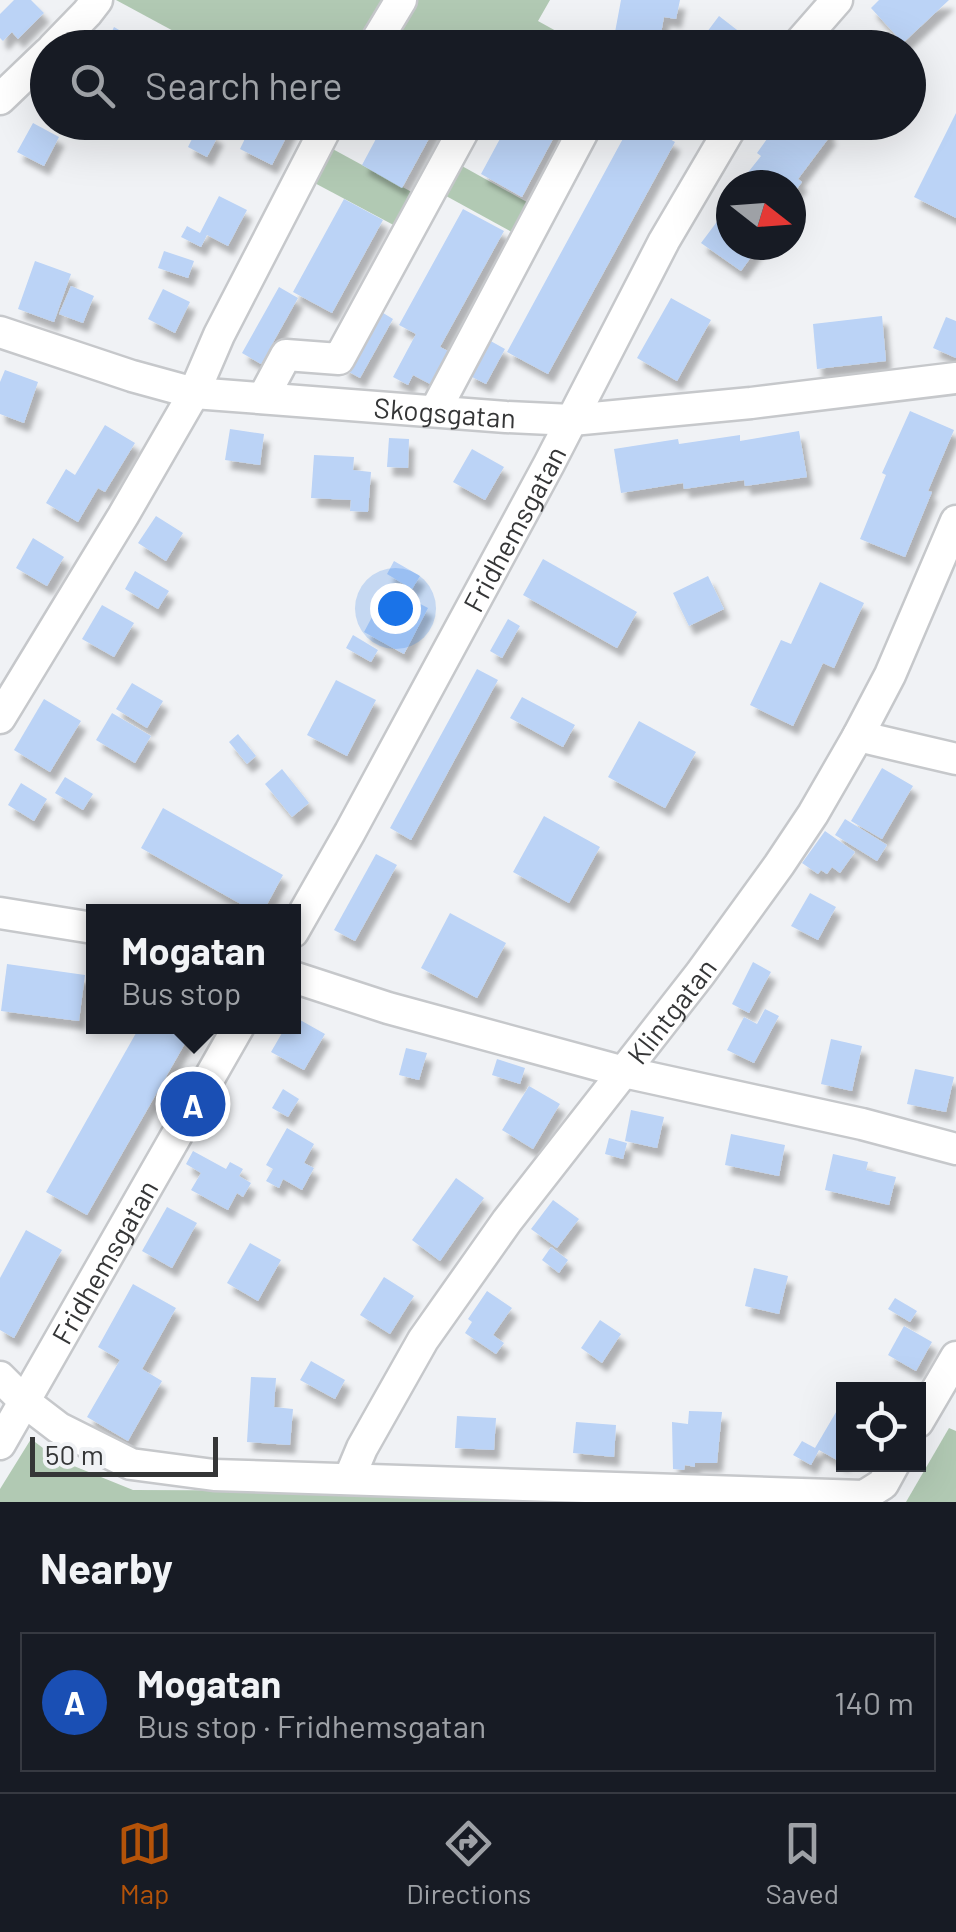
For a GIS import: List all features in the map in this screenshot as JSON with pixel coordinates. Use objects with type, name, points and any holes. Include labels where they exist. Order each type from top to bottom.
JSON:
[{"type":"street","points":[[71,30],[97,0]]},
{"type":"street","points":[[383,30],[401,0]]},
{"type":"street","points":[[811,30],[837,0]]},
{"type":"street","points":[[0,100],[30,70]]},
{"type":"street","points":[[0,718],[194,393],[219,334],[320,140]]},
{"type":"street","points":[[263,398],[286,354],[339,358],[458,140]]},
{"type":"street","points":[[435,411],[578,140]]},
{"type":"street","name":"Fridhemsgatan","points":[[301,918],[572,420],[664,241],[723,140]]},
{"type":"street","name":"Skogsgatan","points":[[0,332],[194,393],[572,420],[956,378]]},
{"type":"street","name":"Klintgatan","points":[[350,1479],[362,1448],[422,1340],[508,1221],[700,974],[813,814],[890,674],[956,521]]},
{"type":"street","points":[[858,736],[956,759]]},
{"type":"street","points":[[0,913],[86,927]]},
{"type":"street","points":[[301,979],[388,1008],[624,1072],[862,1124],[956,1150]]},
{"type":"street","name":"Fridhemsgatan","points":[[0,1444],[234,1034]]},
{"type":"street","points":[[926,1408],[956,1357]]},
{"type":"street","points":[[0,1377],[24,1402],[59,1428],[131,1464],[214,1475],[864,1496],[888,1474]]},
{"type":"green space","points":[[116,0],[385,0],[368,30],[172,30]]},
{"type":"green space","points":[[412,0],[550,0],[538,21],[554,30],[394,30]]},
{"type":"green space","points":[[329,147],[419,196],[401,229],[309,180]]},
{"type":"green space","points":[[453,161],[534,206],[519,236],[437,191]]},
{"type":"green space","points":[[949,1428],[956,1431],[956,1502],[906,1502]]},
{"type":"green space","points":[[31,1439],[59,1460],[133,1490],[369,1491],[634,1502],[0,1502],[0,1489]]},
{"type":"building","points":[[14,0],[31,0],[44,13],[18,39],[12,32],[3,41],[0,14]]},
{"type":"building","points":[[621,0],[680,0],[676,19],[664,17],[662,30],[615,30]]},
{"type":"building","points":[[879,0],[949,0],[917,30],[891,30],[871,8]]},
{"type":"building","points":[[719,16],[737,30],[708,30]]},
{"type":"building","points":[[956,113],[956,218],[914,197]]},
{"type":"building","points":[[30,128],[30,140],[57,140],[44,166],[17,152]]},
{"type":"building","points":[[192,140],[216,140],[207,157],[188,147]]},
{"type":"building","points":[[244,140],[285,140],[272,165],[240,149]]},
{"type":"building","points":[[375,140],[428,140],[402,188],[362,165]]},
{"type":"building","points":[[499,140],[552,140],[522,197],[481,174]]},
{"type":"building","points":[[622,140],[675,142],[548,374],[507,352]]},
{"type":"building","points":[[766,140],[827,140],[805,170],[750,170],[761,156],[757,153]]},
{"type":"building","points":[[219,196],[247,210],[228,246],[207,235],[201,247],[181,237],[187,226],[200,233]]},
{"type":"building","points":[[344,199],[383,220],[332,313],[293,292]]},
{"type":"building","points":[[463,209],[504,231],[440,347],[450,352],[432,385],[413,375],[408,385],[393,377],[416,334],[399,325]]},
{"type":"building","points":[[716,223],[716,254],[701,243]]},
{"type":"building","points":[[164,251],[194,261],[188,278],[158,268]]},
{"type":"building","points":[[725,260],[749,260],[741,271]]},
{"type":"building","points":[[35,261],[71,274],[54,322],[18,309]]},
{"type":"building","points":[[71,286],[94,296],[83,323],[59,314]]},
{"type":"building","points":[[279,287],[298,298],[261,364],[242,353]]},
{"type":"building","points":[[163,289],[190,302],[175,333],[148,319]]},
{"type":"building","points":[[671,298],[711,320],[677,381],[637,358]]},
{"type":"building","points":[[375,308],[393,319],[360,378],[342,368]]},
{"type":"building","points":[[882,316],[886,361],[817,369],[813,324]]},
{"type":"building","points":[[946,317],[956,321],[956,358],[933,348]]},
{"type":"building","points":[[487,339],[505,349],[486,384],[468,375]]},
{"type":"building","points":[[5,370],[38,382],[24,423],[0,414],[0,382]]},
{"type":"building","points":[[910,411],[954,430],[905,557],[860,539],[886,475],[882,473]]},
{"type":"building","points":[[105,425],[135,443],[105,492],[98,488],[78,522],[46,503],[66,469],[75,475]]},
{"type":"building","points":[[230,429],[264,434],[260,465],[225,460]]},
{"type":"building","points":[[799,431],[807,477],[745,486],[744,480],[684,489],[683,483],[621,493],[614,449],[740,435],[740,441]]},
{"type":"building","points":[[389,438],[409,439],[408,468],[387,467]]},
{"type":"building","points":[[472,449],[504,467],[485,500],[453,482]]},
{"type":"building","points":[[314,455],[354,457],[353,470],[371,472],[368,512],[350,511],[351,500],[311,498]]},
{"type":"building","points":[[156,516],[183,533],[166,561],[138,543]]},
{"type":"building","points":[[33,538],[64,557],[47,586],[16,568]]},
{"type":"building","points":[[543,559],[637,612],[617,648],[523,595]]},
{"type":"building","points":[[394,561],[420,576],[412,589],[387,574]]},
{"type":"building","points":[[135,571],[169,591],[158,609],[125,589]]},
{"type":"building","points":[[708,576],[724,609],[689,626],[673,593]]},
{"type":"building","points":[[820,582],[864,603],[834,668],[823,663],[793,726],[750,705],[781,640],[791,644]]},
{"type":"building","points":[[388,587],[428,608],[404,654],[364,632]]},
{"type":"building","points":[[102,605],[134,623],[114,657],[82,639]]},
{"type":"building","points":[[508,619],[520,626],[502,658],[490,651]]},
{"type":"building","points":[[353,635],[378,650],[371,662],[346,648]]},
{"type":"building","points":[[477,669],[498,680],[411,840],[390,828]]},
{"type":"building","points":[[336,680],[376,700],[347,756],[307,735]]},
{"type":"building","points":[[132,683],[163,701],[147,728],[116,709]]},
{"type":"building","points":[[522,697],[575,725],[563,747],[510,718]]},
{"type":"building","points":[[44,699],[81,721],[50,772],[14,750]]},
{"type":"building","points":[[112,713],[151,736],[135,763],[96,740]]},
{"type":"building","points":[[639,721],[696,752],[665,808],[608,777]]},
{"type":"building","points":[[238,734],[256,756],[247,764],[229,742]]},
{"type":"building","points":[[882,768],[913,786],[882,839],[851,821]]},
{"type":"building","points":[[282,769],[309,803],[292,817],[265,784]]},
{"type":"building","points":[[65,777],[93,794],[83,810],[55,793]]},
{"type":"building","points":[[21,783],[47,799],[34,821],[8,805]]},
{"type":"building","points":[[163,808],[283,875],[267,904],[241,904],[141,848]]},
{"type":"building","points":[[544,816],[600,847],[569,903],[513,872]]},
{"type":"building","points":[[845,819],[887,845],[877,861],[835,835]]},
{"type":"building","points":[[825,831],[855,852],[840,873],[832,867],[827,874],[821,870],[818,874],[802,863]]},
{"type":"building","points":[[376,854],[397,865],[355,941],[334,930]]},
{"type":"building","points":[[810,893],[836,907],[818,940],[791,926]]},
{"type":"building","points":[[450,913],[506,943],[477,998],[421,968]]},
{"type":"building","points":[[753,962],[771,972],[749,1013],[732,1004]]},
{"type":"building","points":[[7,964],[85,975],[79,1021],[1,1011]]},
{"type":"building","points":[[765,1009],[779,1016],[754,1063],[727,1050],[744,1017],[757,1024]]},
{"type":"building","points":[[301,1020],[325,1034],[304,1070],[271,1052],[281,1034],[301,1034]]},
{"type":"building","points":[[135,1034],[190,1034],[87,1215],[46,1192]]},
{"type":"building","points":[[831,1039],[862,1046],[852,1091],[821,1084]]},
{"type":"building","points":[[406,1048],[427,1053],[419,1080],[399,1075]]},
{"type":"building","points":[[497,1059],[525,1068],[520,1084],[492,1075]]},
{"type":"building","points":[[915,1069],[954,1077],[946,1112],[907,1104]]},
{"type":"building","points":[[529,1086],[560,1104],[533,1149],[502,1130]]},
{"type":"building","points":[[283,1089],[299,1099],[288,1117],[272,1108]]},
{"type":"building","points":[[631,1110],[664,1117],[657,1148],[625,1141]]},
{"type":"building","points":[[287,1128],[314,1144],[304,1163],[314,1168],[302,1190],[283,1179],[279,1188],[266,1181],[273,1169],[266,1165]]},
{"type":"building","points":[[731,1134],[785,1145],[779,1176],[725,1165]]},
{"type":"building","points":[[609,1138],[627,1143],[623,1159],[605,1154]]},
{"type":"building","points":[[193,1151],[226,1169],[230,1162],[243,1169],[239,1176],[251,1183],[243,1197],[237,1193],[228,1210],[191,1190],[201,1173],[186,1164]]},
{"type":"building","points":[[833,1154],[868,1162],[866,1170],[896,1177],[889,1205],[825,1190]]},
{"type":"building","points":[[456,1178],[484,1198],[440,1261],[412,1240]]},
{"type":"building","points":[[553,1200],[579,1219],[557,1248],[531,1229]]},
{"type":"building","points":[[167,1207],[197,1223],[172,1268],[142,1251]]},
{"type":"building","points":[[26,1230],[62,1250],[14,1338],[0,1330],[0,1278]]},
{"type":"building","points":[[250,1243],[281,1260],[258,1301],[227,1283]]},
{"type":"building","points":[[551,1247],[568,1260],[559,1273],[542,1260]]},
{"type":"building","points":[[754,1268],[788,1276],[779,1314],[745,1306]]},
{"type":"building","points":[[384,1277],[414,1296],[390,1334],[360,1315]]},
{"type":"building","points":[[133,1284],[176,1308],[142,1369],[162,1381],[128,1441],[87,1417],[120,1360],[98,1347]]},
{"type":"building","points":[[487,1291],[512,1308],[493,1335],[504,1343],[496,1354],[465,1333],[472,1322],[468,1319]]},
{"type":"building","points":[[895,1298],[917,1311],[910,1322],[888,1309]]},
{"type":"building","points":[[600,1320],[621,1334],[602,1363],[581,1348]]},
{"type":"building","points":[[904,1326],[932,1342],[916,1371],[888,1355]]},
{"type":"building","points":[[311,1361],[345,1380],[335,1399],[300,1380]]},
{"type":"building","points":[[251,1377],[276,1378],[274,1407],[293,1409],[290,1445],[247,1442]]},
{"type":"building","points":[[689,1411],[722,1412],[717,1463],[673,1469],[672,1422],[688,1424]]},
{"type":"building","points":[[836,1412],[836,1460],[819,1450],[811,1465],[793,1455],[802,1441],[815,1448]]},
{"type":"building","points":[[457,1416],[496,1418],[494,1450],[455,1448]]},
{"type":"building","points":[[576,1422],[616,1425],[614,1457],[573,1453]]},
{"type":"place","name":"Mogatan","points":[[193,1104]]}]
